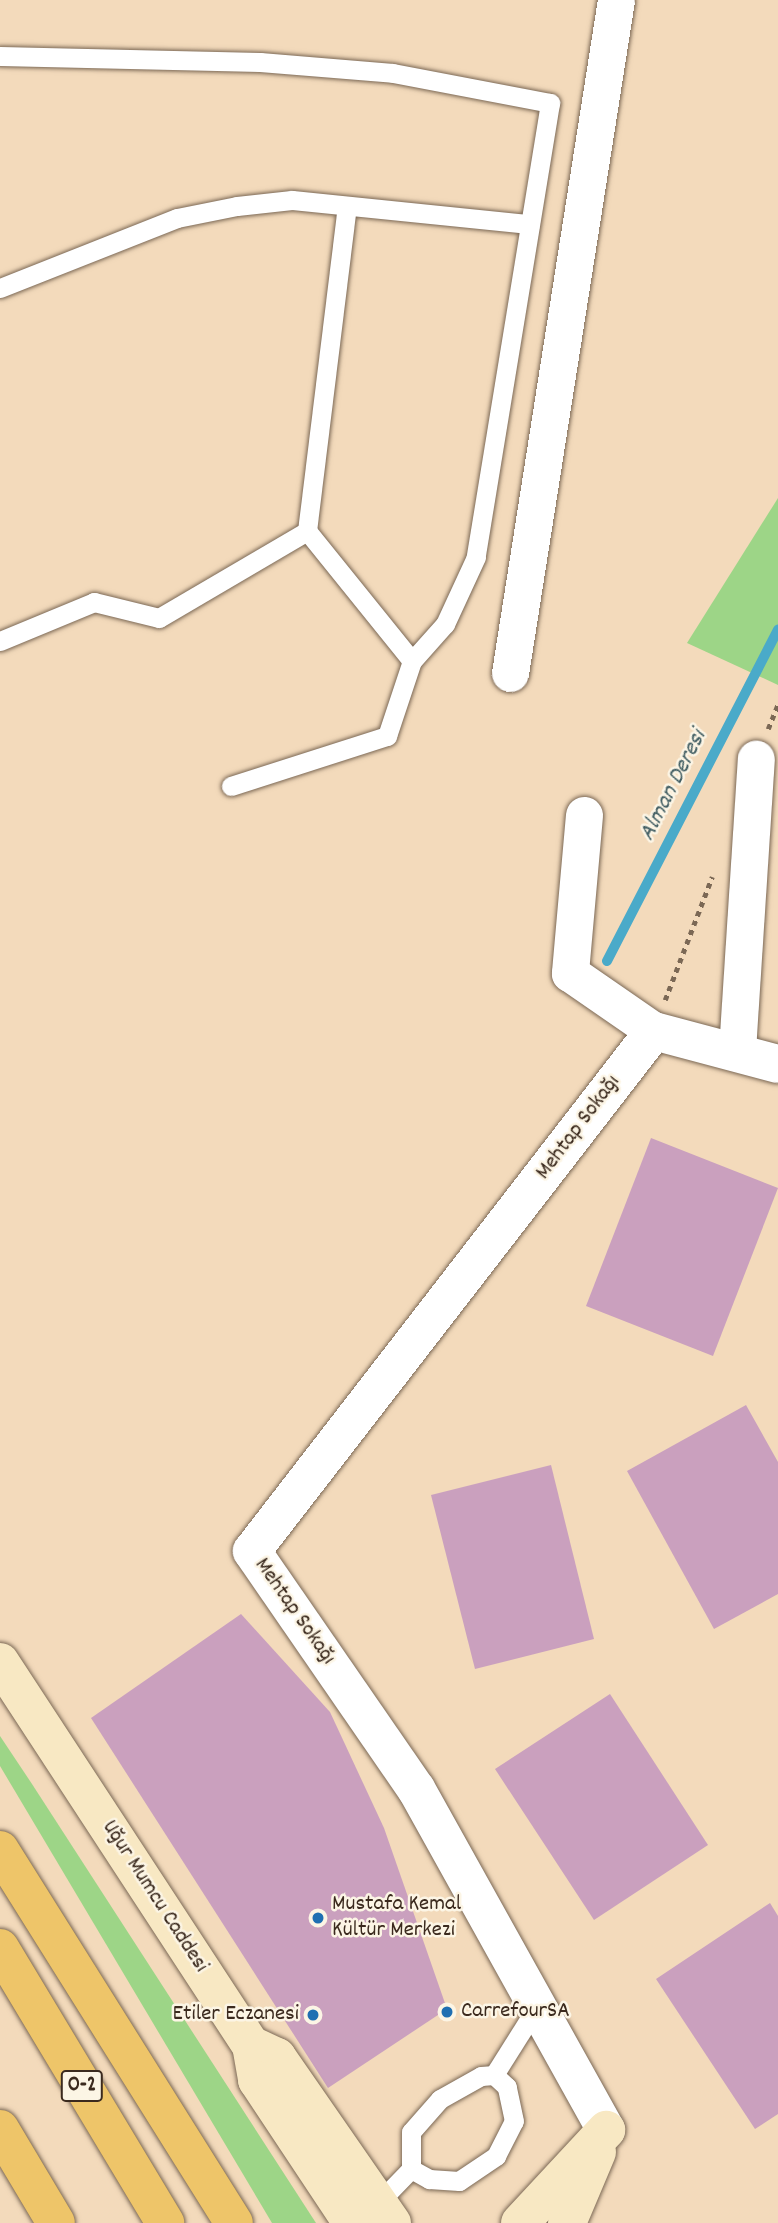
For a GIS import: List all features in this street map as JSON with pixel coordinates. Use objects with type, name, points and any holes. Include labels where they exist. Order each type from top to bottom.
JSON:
[{"type":"highway","points":[[0,1850],[234,2223]]},
{"type":"highway","name":"O-2","points":[[0,1948],[165,2223]]},
{"type":"highway","points":[[0,2129],[56,2223]]},
{"type":"main road","name":"Uğur Mumcu Caddesi","points":[[0,1662],[251,2045],[277,2056],[374,2216]]},
{"type":"main road","points":[[520,2218],[606,2130]]},
{"type":"main road","points":[[567,2223],[606,2130]]},
{"type":"street","points":[[510,673],[616,0]]},
{"type":"street","points":[[737,1050],[756,759]]},
{"type":"street","points":[[584,815],[570,973],[654,1031],[737,1050],[778,1064]]},
{"type":"street","name":"Mehtap Sokağı","points":[[606,2130],[416,1789],[252,1551],[654,1031]]},
{"type":"lane","points":[[0,56],[260,62],[393,73],[550,103],[476,557],[459,602],[412,661],[387,736],[232,786]]},
{"type":"lane","points":[[0,288],[177,218],[292,200],[530,224]]},
{"type":"lane","points":[[347,206],[307,531],[412,661]]},
{"type":"lane","points":[[0,641],[94,602],[159,618],[307,531]]},
{"type":"lane","points":[[494,2075],[507,2087],[514,2121],[496,2156],[459,2181],[429,2179],[411,2169],[406,2150],[422,2116],[462,2084],[494,2075],[538,2004]]},
{"type":"lane","points":[[374,2216],[411,2169]]},
{"type":"green space","points":[[778,498],[778,685],[687,643]]},
{"type":"green space","points":[[0,1736],[316,2223],[272,2223],[0,1766]]},
{"type":"building","points":[[651,1138],[778,1188],[713,1356],[586,1306]]},
{"type":"building","points":[[746,1405],[778,1462],[778,1594],[714,1629],[627,1471]]},
{"type":"building","points":[[551,1465],[594,1639],[475,1669],[431,1495]]},
{"type":"building","name":"Mustafa Kemal Kültür Merkezi","points":[[241,1614],[330,1712],[384,1828],[447,2009],[328,2088],[91,1718]]},
{"type":"building","points":[[610,1694],[708,1845],[594,1920],[495,1769]]},
{"type":"building","points":[[770,1903],[778,1916],[778,2114],[755,2129],[656,1979]]},
{"type":"waterway","name":"Alman Deresi","points":[[607,961],[778,630]]},
{"type":"place","name":"Mustafa Kemal Kültür Merkezi","points":[[318,1918]]},
{"type":"place","name":"CarrefourSA","points":[[447,2012]]},
{"type":"place","name":"Etiler Eczanesi","points":[[313,2015]]}]
